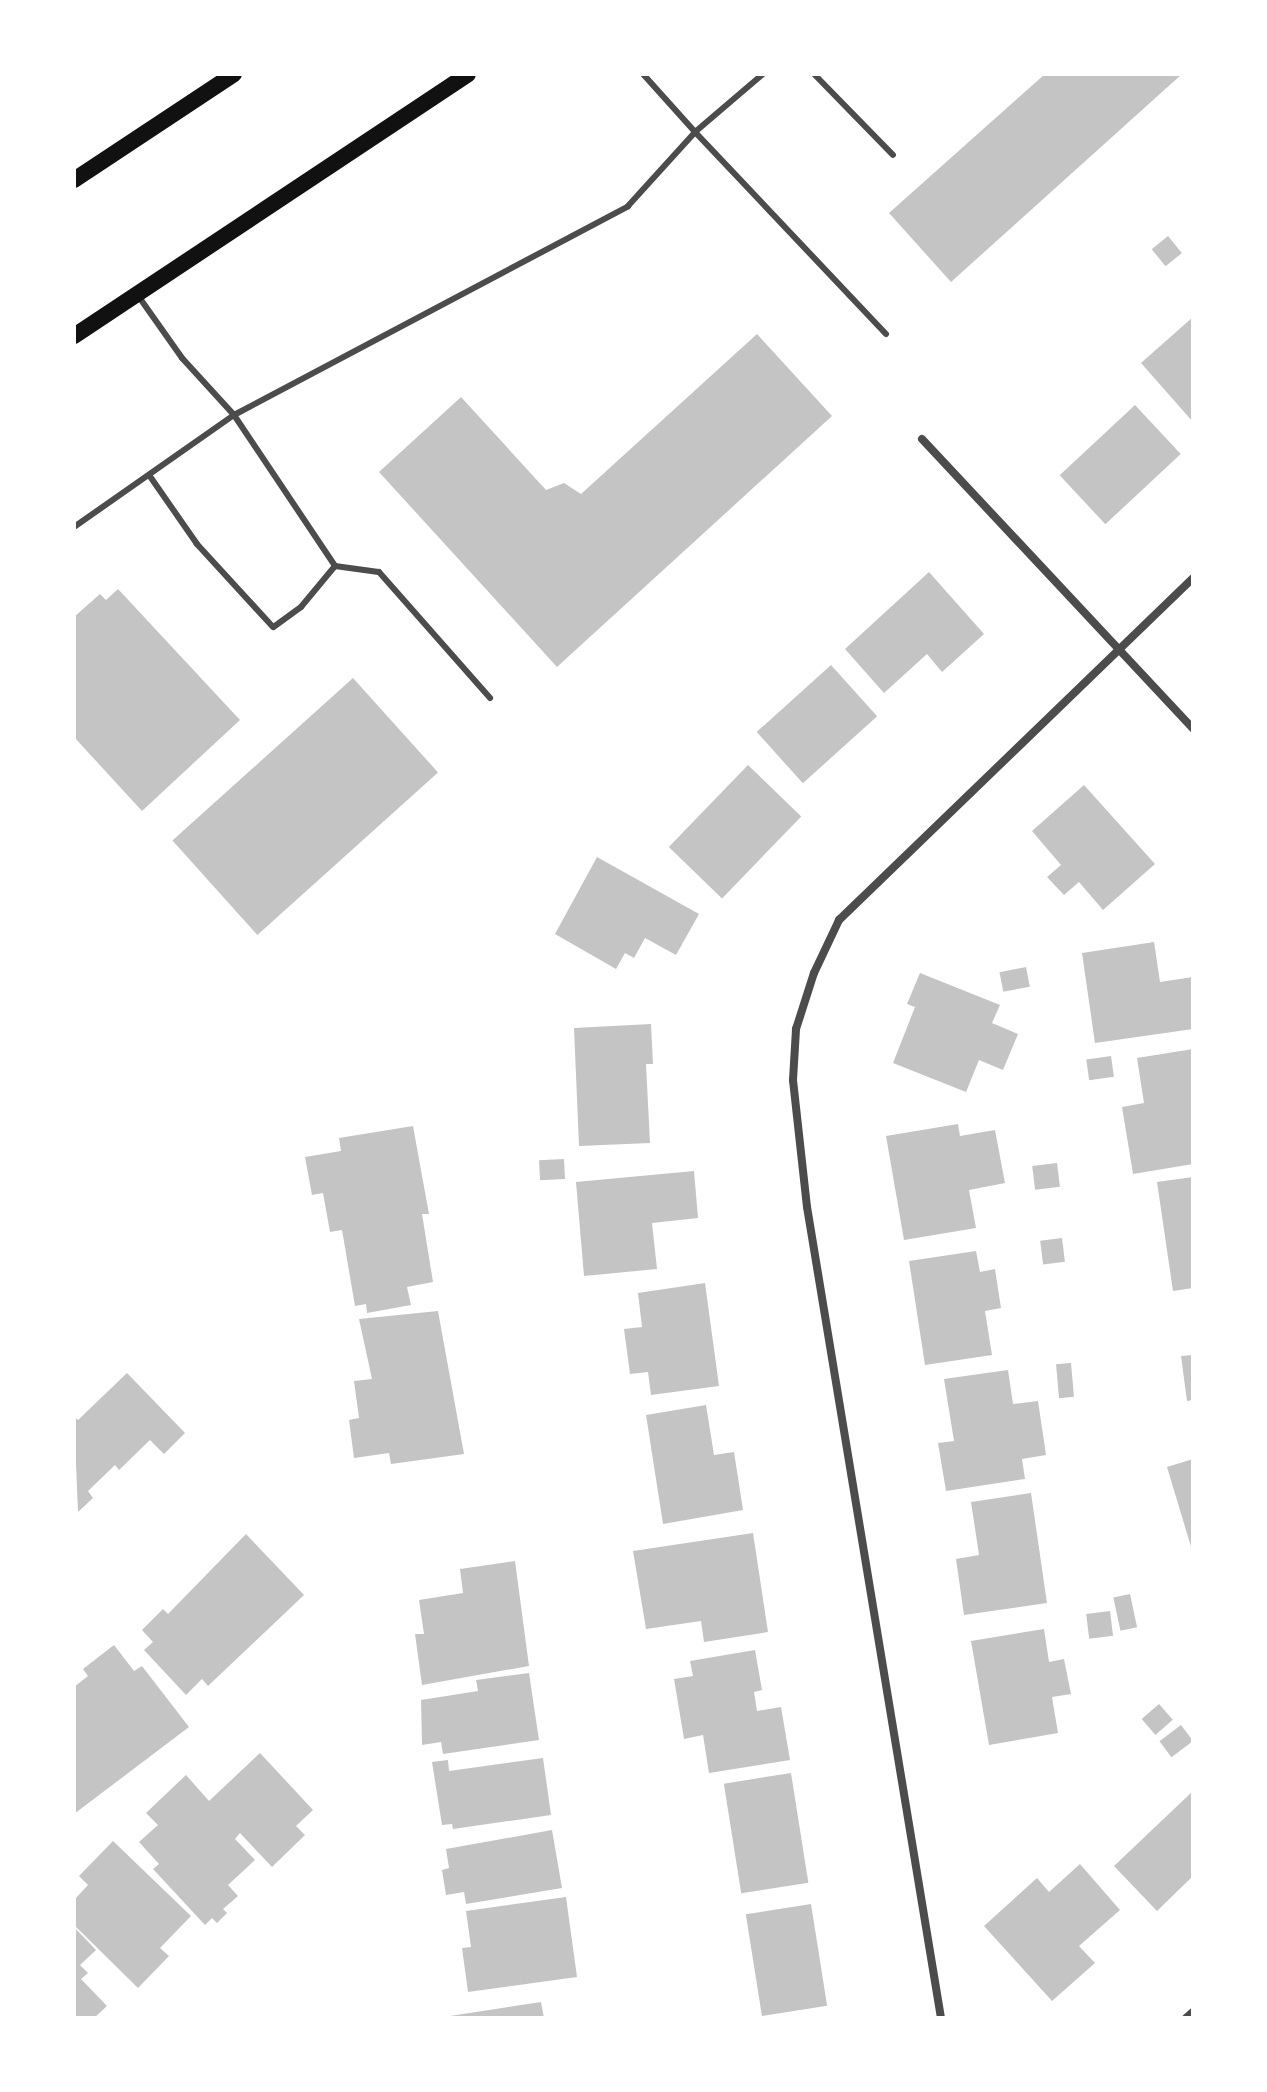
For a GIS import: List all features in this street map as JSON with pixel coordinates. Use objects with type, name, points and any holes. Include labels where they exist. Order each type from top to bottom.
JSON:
[{"type":"main road","points":[[74,180],[234,74]]},
{"type":"main road","points":[[74,336],[468,74]]},
{"type":"street","points":[[922,439],[1193,729]]},
{"type":"street","points":[[941,2018],[807,1207],[793,1080],[796,1029],[814,973],[839,920],[1193,578]]},
{"type":"street","points":[[1186,2018],[1193,2012]]},
{"type":"lane","points":[[643,74],[886,334]]},
{"type":"lane","points":[[74,527],[234,415],[628,206],[695,132],[763,74]]},
{"type":"lane","points":[[814,74],[893,155]]},
{"type":"lane","points":[[137,294],[182,358],[234,415],[335,566],[379,572],[490,698]]},
{"type":"lane","points":[[149,475],[197,544],[273,627],[301,607],[335,566]]},
{"type":"building","points":[[1045,74],[1182,74],[951,282],[889,213]]},
{"type":"building","points":[[1168,236],[1182,253],[1166,266],[1152,249]]},
{"type":"building","points":[[1193,317],[1193,422],[1141,363]]},
{"type":"building","points":[[757,334],[832,416],[557,667],[379,472],[461,397],[546,490],[564,483],[581,494]]},
{"type":"building","points":[[1135,405],[1181,454],[1105,524],[1060,475]]},
{"type":"building","points":[[929,572],[984,634],[942,672],[927,654],[884,693],[845,649]]},
{"type":"building","points":[[118,589],[240,720],[142,811],[74,737],[74,617],[100,594],[106,600]]},
{"type":"building","points":[[831,665],[877,716],[803,783],[757,732]]},
{"type":"building","points":[[353,678],[438,772],[257,935],[172,841]]},
{"type":"building","points":[[748,765],[801,816],[722,898],[669,847]]},
{"type":"building","points":[[1084,785],[1155,864],[1103,910],[1079,882],[1064,895],[1047,877],[1061,865],[1032,831]]},
{"type":"building","points":[[597,857],[699,914],[676,955],[645,938],[634,958],[625,953],[616,969],[555,934]]},
{"type":"building","points":[[1154,942],[1160,982],[1193,977],[1193,1029],[1095,1043],[1082,953]]},
{"type":"building","points":[[1026,967],[1030,987],[1003,992],[999,972]]},
{"type":"building","points":[[920,973],[1000,1005],[992,1023],[1018,1034],[1003,1070],[979,1060],[966,1092],[893,1063],[915,1007],[907,1004]]},
{"type":"building","points":[[651,1024],[653,1064],[646,1064],[650,1143],[579,1146],[574,1028]]},
{"type":"building","points":[[1193,1049],[1193,1164],[1133,1174],[1122,1107],[1144,1103],[1137,1058]]},
{"type":"building","points":[[1111,1056],[1114,1077],[1089,1080],[1086,1059]]},
{"type":"building","points":[[958,1124],[960,1136],[995,1130],[1005,1183],[969,1190],[976,1228],[904,1240],[886,1136]]},
{"type":"building","points":[[413,1126],[429,1214],[422,1214],[433,1282],[407,1287],[411,1305],[367,1313],[366,1304],[355,1306],[342,1230],[330,1232],[323,1193],[312,1195],[305,1157],[341,1151],[339,1138]]},
{"type":"building","points":[[564,1159],[565,1179],[540,1180],[539,1160]]},
{"type":"building","points":[[1057,1163],[1060,1187],[1035,1190],[1032,1166]]},
{"type":"building","points":[[694,1171],[698,1218],[652,1223],[657,1269],[584,1276],[576,1182]]},
{"type":"building","points":[[1193,1177],[1193,1288],[1173,1291],[1157,1182]]},
{"type":"building","points":[[1062,1238],[1065,1262],[1043,1265],[1040,1241]]},
{"type":"building","points":[[976,1251],[980,1272],[995,1269],[1001,1308],[985,1311],[992,1355],[925,1365],[909,1261]]},
{"type":"building","points":[[705,1283],[719,1386],[651,1395],[648,1372],[630,1374],[624,1329],[642,1327],[638,1293]]},
{"type":"building","points":[[438,1311],[464,1454],[391,1464],[389,1453],[354,1458],[349,1420],[359,1418],[354,1381],[372,1379],[359,1319]]},
{"type":"building","points":[[1193,1355],[1193,1400],[1187,1401],[1181,1356]]},
{"type":"building","points":[[1071,1363],[1074,1397],[1059,1398],[1056,1364]]},
{"type":"building","points":[[1008,1370],[1013,1404],[1038,1401],[1046,1455],[1022,1459],[1025,1479],[946,1491],[938,1443],[954,1441],[944,1379]]},
{"type":"building","points":[[127,1373],[185,1433],[164,1454],[150,1440],[119,1470],[115,1465],[88,1491],[93,1498],[78,1512],[74,1416],[78,1420]]},
{"type":"building","points":[[706,1405],[714,1455],[734,1452],[743,1510],[663,1524],[646,1415]]},
{"type":"building","points":[[1193,1459],[1193,1549],[1192,1550],[1167,1467]]},
{"type":"building","points":[[1031,1493],[1047,1603],[964,1615],[956,1559],[979,1555],[971,1502]]},
{"type":"building","points":[[753,1533],[768,1632],[704,1642],[701,1621],[646,1629],[633,1551]]},
{"type":"building","points":[[246,1534],[304,1595],[208,1686],[202,1679],[186,1695],[144,1650],[153,1642],[142,1630],[163,1609],[168,1614]]},
{"type":"building","points":[[515,1561],[529,1666],[422,1685],[415,1634],[424,1634],[419,1600],[463,1593],[460,1569]]},
{"type":"building","points":[[1130,1594],[1137,1627],[1120,1631],[1113,1598]]},
{"type":"building","points":[[1110,1611],[1113,1636],[1089,1639],[1086,1614]]},
{"type":"building","points":[[1044,1629],[1049,1662],[1064,1659],[1071,1694],[1052,1697],[1058,1733],[989,1745],[971,1641]]},
{"type":"building","points":[[114,1645],[134,1671],[142,1666],[189,1727],[74,1814],[74,1687],[88,1676],[83,1669]]},
{"type":"building","points":[[755,1650],[762,1690],[754,1692],[757,1711],[781,1707],[790,1760],[709,1773],[703,1735],[684,1739],[674,1679],[693,1676],[690,1661]]},
{"type":"building","points":[[529,1673],[539,1740],[443,1754],[441,1742],[422,1745],[421,1700],[478,1691],[476,1680]]},
{"type":"building","points":[[1159,1704],[1173,1720],[1155,1735],[1142,1719]]},
{"type":"building","points":[[1181,1725],[1193,1741],[1171,1757],[1159,1741]]},
{"type":"building","points":[[260,1753],[313,1810],[296,1826],[305,1835],[272,1867],[240,1833],[235,1839],[255,1860],[228,1885],[238,1896],[223,1909],[227,1913],[217,1923],[212,1918],[205,1925],[153,1869],[159,1864],[139,1842],[158,1825],[146,1813],[186,1775],[209,1801]]},
{"type":"building","points":[[543,1758],[551,1815],[453,1829],[452,1824],[442,1825],[432,1762],[448,1760],[449,1771]]},
{"type":"building","points":[[791,1773],[808,1883],[741,1893],[724,1784]]},
{"type":"building","points":[[1193,1791],[1193,1876],[1157,1911],[1114,1866]]},
{"type":"building","points":[[552,1830],[562,1888],[466,1904],[464,1892],[446,1895],[442,1870],[449,1868],[446,1849]]},
{"type":"building","points":[[113,1841],[191,1916],[160,1948],[169,1956],[138,1988],[74,1925],[74,1900],[88,1885],[79,1876]]},
{"type":"building","points":[[1080,1864],[1120,1910],[1079,1946],[1095,1963],[1052,2001],[984,1926],[1037,1878],[1049,1892]]},
{"type":"building","points":[[566,1897],[577,1977],[468,1992],[462,1948],[471,1947],[466,1911]]},
{"type":"building","points":[[811,1904],[827,2006],[762,2016],[746,1914]]},
{"type":"building","points":[[74,1927],[96,1950],[80,1965],[88,1973],[81,1979],[107,2006],[94,2018],[74,2018]]},
{"type":"building","points":[[541,2002],[544,2018],[450,2016]]}]
